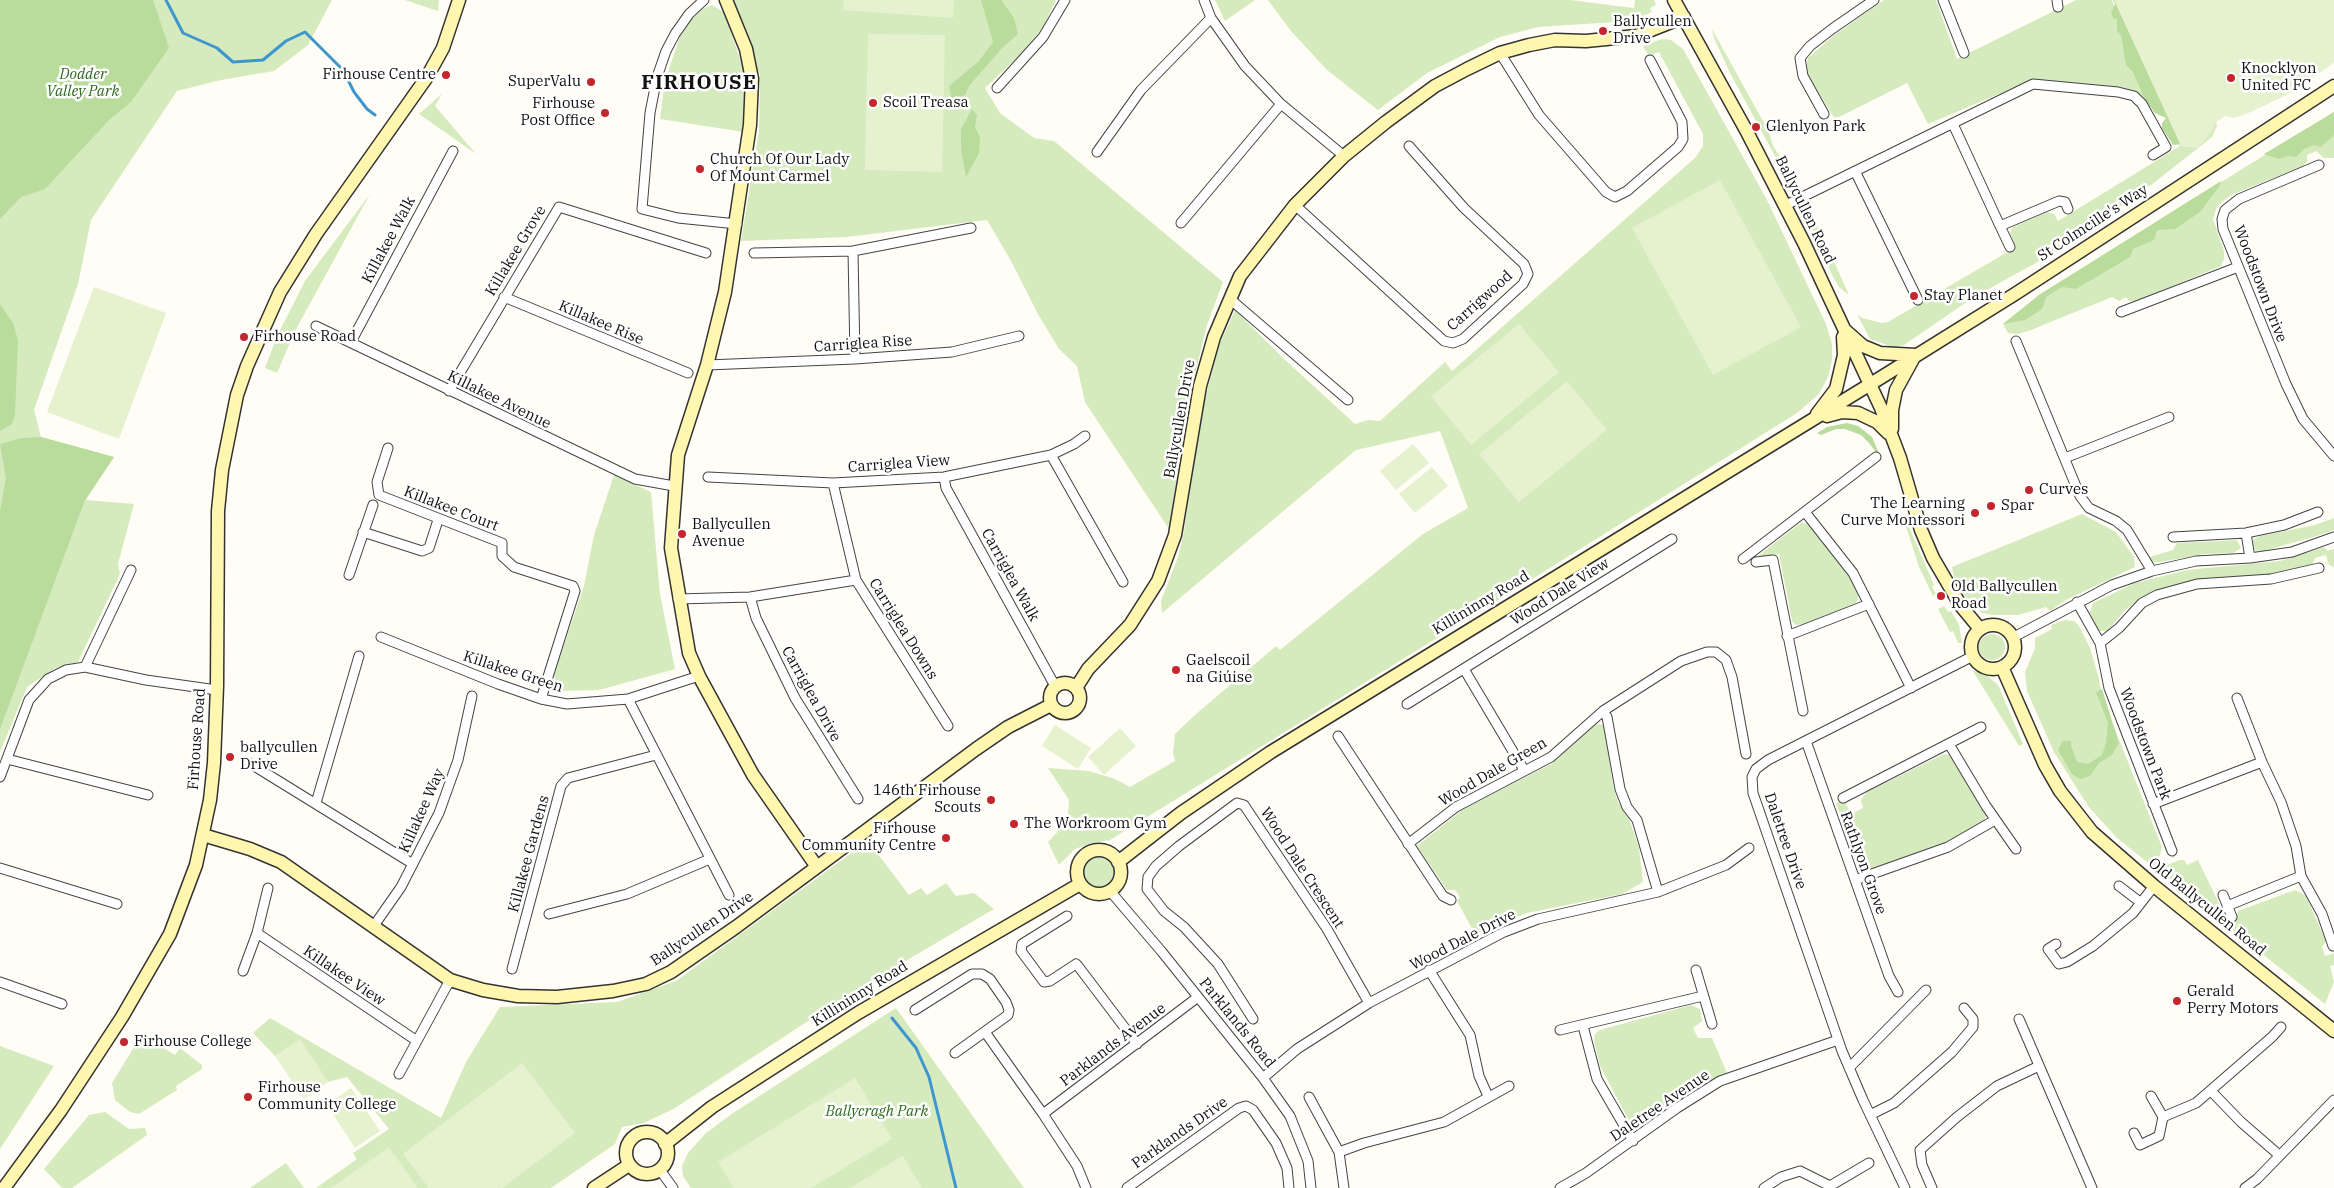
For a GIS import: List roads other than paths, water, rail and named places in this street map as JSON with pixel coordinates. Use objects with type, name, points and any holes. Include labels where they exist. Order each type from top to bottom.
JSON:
[{"type":"street","name":"Firhouse Road","points":[[4,1188],[61,1110],[117,1025],[170,934],[196,865],[203,835],[214,763],[217,690],[218,511],[222,470],[237,395],[247,366],[280,292],[316,234],[427,77],[443,48],[459,0]]},
{"type":"street","points":[[704,0],[688,14],[675,34],[666,51],[657,77],[650,113],[642,209],[678,218],[737,224]]},
{"type":"street","points":[[726,0],[746,49],[752,79],[750,125],[737,224],[725,292],[706,365],[678,455],[674,486],[671,548],[678,599],[689,653],[698,676],[753,775],[817,868]]},
{"type":"street","points":[[997,88],[1043,37],[1064,0]]},
{"type":"street","points":[[1204,0],[1211,18],[1245,66],[1281,104],[1344,156]]},
{"type":"street","name":"Ballycullen Road","points":[[1674,0],[1786,205],[1869,385]]},
{"type":"street","points":[[1824,114],[1803,76],[1800,58],[1810,46],[1874,0]]},
{"type":"street","points":[[1943,0],[1964,53]]},
{"type":"street","name":"Ballycullen Drive","points":[[203,835],[250,849],[281,862],[450,980],[501,994],[557,997],[646,984],[671,972],[817,868],[1000,732],[1034,712],[1051,705],[1062,713],[1074,710],[1080,696],[1076,688],[1088,669],[1135,617],[1158,581],[1171,551],[1202,379],[1214,337],[1240,276],[1295,205],[1344,156],[1386,122],[1436,86],[1500,54],[1529,44],[1555,40],[1586,41],[1636,36],[1684,17]]},
{"type":"street","points":[[1097,152],[1141,90],[1211,18]]},
{"type":"street","points":[[1500,54],[1539,115],[1606,192],[1615,197],[1627,191],[1678,147],[1683,139],[1682,122],[1650,60]]},
{"type":"street","points":[[1786,205],[2033,84],[2118,92],[2134,96],[2152,121],[2166,147],[2153,155]]},
{"type":"street","name":"St Colmcille's Way","points":[[1869,385],[2334,86]]},
{"type":"street","points":[[1181,223],[1281,104]]},
{"type":"street","points":[[1953,124],[2010,247]]},
{"type":"street","name":"Carrigwood","points":[[1295,205],[1444,341],[1453,343],[1463,339],[1523,284],[1528,274],[1524,264],[1464,208],[1409,146]]},
{"type":"street","name":"Killakee Walk","points":[[351,342],[453,151]]},
{"type":"street","name":"Woodstown Drive","points":[[2319,165],[2239,199],[2225,210],[2222,219],[2223,229],[2238,267],[2298,410],[2334,456]]},
{"type":"street","points":[[1855,171],[1918,300]]},
{"type":"street","points":[[2000,226],[2059,202],[2065,202],[2068,208]]},
{"type":"street","name":"Killakee Grove","points":[[448,391],[559,206],[706,253]]},
{"type":"street","points":[[754,253],[853,251],[971,228]]},
{"type":"street","points":[[853,251],[855,359]]},
{"type":"street","points":[[2121,312],[2238,267]]},
{"type":"street","name":"Killakee Rise","points":[[504,297],[688,373]]},
{"type":"street","points":[[1230,299],[1348,400]]},
{"type":"street","name":"Killakee Avenue","points":[[316,326],[635,480],[674,486]]},
{"type":"street","points":[[1843,329],[1863,346],[1880,353],[1916,355]]},
{"type":"street","points":[[1811,421],[1836,389],[1844,355],[1843,329]]},
{"type":"street","name":"Carriglea Rise","points":[[706,365],[855,359],[952,352],[1019,336]]},
{"type":"street","points":[[2016,341],[2080,496],[2089,508],[2116,521],[2127,530],[2152,571]]},
{"type":"street","points":[[1892,436],[1892,410],[1896,390],[1916,355]]},
{"type":"street","points":[[1869,385],[1892,436],[1922,530],[1933,558],[1961,606],[1980,629]]},
{"type":"street","name":"Killininny Road","points":[[1118,862],[1181,813],[1259,760],[1869,385]]},
{"type":"street","points":[[1811,421],[1842,412],[1858,413],[1877,422],[1892,436]]},
{"type":"street","points":[[2065,458],[2170,417]]},
{"type":"street","name":"Carriglea View","points":[[708,477],[833,482],[944,476],[1051,455],[1074,444],[1085,436]]},
{"type":"street","name":"Killakee Court","points":[[388,448],[377,482],[379,495],[438,520],[502,543],[502,556],[514,567],[573,586],[575,591],[541,699]]},
{"type":"street","points":[[1051,455],[1123,582]]},
{"type":"street","points":[[1743,559],[1876,457]]},
{"type":"street","name":"Carriglea Walk","points":[[944,476],[946,488],[1055,686]]},
{"type":"street","name":"Carriglea Downs","points":[[833,482],[856,580],[948,726]]},
{"type":"street","points":[[349,575],[372,505]]},
{"type":"street","points":[[1805,512],[1853,574],[1911,688]]},
{"type":"street","points":[[2173,537],[2246,532],[2284,525],[2318,512]]},
{"type":"street","points":[[364,532],[422,551],[429,548],[438,520]]},
{"type":"street","points":[[2246,532],[2250,558]]},
{"type":"street","points":[[2012,638],[2112,585],[2152,571],[2196,561],[2250,558],[2292,552],[2334,537]]},
{"type":"street","name":"Wood Dale View","points":[[1407,704],[1672,539]]},
{"type":"street","points":[[1756,562],[1774,560],[1787,636],[1803,711]]},
{"type":"street","points":[[2100,644],[2120,628],[2142,603],[2157,595],[2197,584],[2271,579],[2319,568]]},
{"type":"street","points":[[85,667],[131,570]]},
{"type":"street","points":[[678,599],[750,597],[856,580]]},
{"type":"street","name":"Carriglea Drive","points":[[750,597],[756,618],[795,698],[858,799]]},
{"type":"street","name":"Woodstown Park","points":[[2077,602],[2100,644],[2109,688],[2172,851]]},
{"type":"street","points":[[1787,636],[1869,604]]},
{"type":"street","points":[[1995,626],[2008,632],[2012,638],[2014,644],[2012,658],[2002,667],[1990,669],[1983,667],[1973,656],[1972,640],[1980,629],[1995,626]]},
{"type":"street","name":"Killakee Green","points":[[381,638],[541,699],[566,704],[628,699],[698,676]]},
{"type":"street","name":"Wood Dale Green","points":[[1408,844],[1456,807],[1551,757],[1603,711],[1681,661],[1707,652],[1720,654],[1726,660],[1732,677],[1746,754]]},
{"type":"street","points":[[316,803],[359,656]]},
{"type":"street","name":"Daletree Drive","points":[[1905,1188],[1870,1116],[1838,1040],[1751,787],[1753,773],[1760,765],[1973,656]]},
{"type":"street","points":[[0,777],[29,700],[48,679],[66,670],[85,667],[146,680],[217,690]]},
{"type":"street","name":"Old Ballycullen Road","points":[[2002,667],[2046,765],[2060,791],[2092,832],[2154,886],[2334,1031]]},
{"type":"street","points":[[1464,669],[1524,770]]},
{"type":"street","points":[[1051,705],[1050,695],[1055,686],[1068,683],[1076,688]]},
{"type":"street","name":"Killakee Way","points":[[373,927],[401,887],[439,813],[454,776],[472,696]]},
{"type":"street","points":[[2237,698],[2296,846],[2301,876],[2322,914],[2333,945],[2322,950]]},
{"type":"street","points":[[628,699],[729,895]]},
{"type":"street","points":[[1603,711],[1607,717],[1620,789],[1627,807],[1637,820],[1658,892]]},
{"type":"street","points":[[1843,798],[1981,727]]},
{"type":"street","points":[[1338,736],[1443,896],[1451,900]]},
{"type":"street","name":"Rathlyon Grove","points":[[1806,741],[1890,976],[1898,992]]},
{"type":"street","points":[[1949,744],[1995,820],[2016,849]]},
{"type":"street","name":"Killakee Gardens","points":[[512,968],[561,786],[568,778],[656,755]]},
{"type":"street","points":[[7,759],[148,795]]},
{"type":"street","points":[[2153,804],[2262,762]]},
{"type":"street","points":[[251,764],[413,864]]},
{"type":"street","name":"Wood Dale Crescent","points":[[1253,1019],[1218,964],[1184,927],[1164,911],[1147,889],[1148,877],[1156,866],[1237,802],[1244,805],[1327,929],[1369,1003]]},
{"type":"street","points":[[1855,880],[1948,847],[1995,820]]},
{"type":"street","name":"Wood Dale Drive","points":[[1263,1078],[1297,1049],[1369,1003],[1422,977],[1429,970],[1438,968],[1504,932],[1538,919],[1658,892],[1726,865],[1749,848]]},
{"type":"street","points":[[1091,852],[1105,852],[1118,862],[1119,880],[1110,891],[1096,894],[1089,892],[1080,884],[1077,868],[1080,861],[1091,852]]},
{"type":"street","points":[[549,914],[627,894],[710,859]]},
{"type":"street","points":[[0,868],[117,904]]},
{"type":"street","points":[[2228,906],[2301,876]]},
{"type":"street","name":"Killininny Road","points":[[665,1144],[712,1108],[858,1013],[1080,884]]},
{"type":"street","points":[[2119,886],[2140,902]]},
{"type":"street","points":[[2056,944],[2048,949],[2059,964],[2067,962],[2092,946],[2133,913],[2154,886]]},
{"type":"street","points":[[243,970],[256,933],[268,888]]},
{"type":"street","name":"Parklands Road","points":[[1110,891],[1263,1078],[1290,1116],[1308,1161],[1311,1188]]},
{"type":"street","points":[[2223,895],[2232,917]]},
{"type":"street","points":[[1067,916],[1022,944],[1021,951],[1044,982],[1050,982],[1076,964],[1137,1044]]},
{"type":"street","name":"Killakee View","points":[[256,933],[417,1041]]},
{"type":"street","points":[[1429,970],[1470,1035],[1479,1076],[1488,1096]]},
{"type":"street","points":[[1696,970],[1712,1024]]},
{"type":"street","points":[[915,1010],[972,974],[982,974],[990,979],[1009,1010],[1008,1014],[955,1053]]},
{"type":"street","points":[[400,1074],[450,980]]},
{"type":"street","points":[[0,982],[62,1004]]},
{"type":"street","points":[[1849,1068],[1926,990]]},
{"type":"street","points":[[1560,1030],[1584,1026],[1703,996]]},
{"type":"street","name":"Parklands Avenue","points":[[1044,1114],[1198,997]]},
{"type":"street","points":[[1870,1116],[1894,1103],[1952,1052],[1973,1027],[1973,1019],[1964,1008]]},
{"type":"street","points":[[2019,1019],[2092,1188]]},
{"type":"street","points":[[1584,1026],[1597,1079],[1633,1141]]},
{"type":"street","points":[[2163,1117],[2196,1103],[2281,1027]]},
{"type":"street","points":[[985,1032],[1044,1114],[1078,1166],[1086,1188]]},
{"type":"street","name":"Daletree Avenue","points":[[1560,1188],[1633,1141],[1677,1108],[1720,1082],[1838,1040]]},
{"type":"street","points":[[1932,1188],[1922,1165],[1920,1150],[1957,1116],[1997,1086],[2039,1066]]},
{"type":"street","points":[[1340,1152],[1364,1143],[1444,1122],[1509,1086]]},
{"type":"street","points":[[2211,1091],[2241,1122],[2279,1155]]},
{"type":"street","points":[[2134,1133],[2140,1145],[2159,1136],[2163,1117],[2151,1096]]},
{"type":"street","points":[[1309,1097],[1340,1152],[1344,1188]]},
{"type":"street","points":[[2245,1188],[2257,1179],[2334,1100]]},
{"type":"street","name":"Parklands Drive","points":[[1127,1188],[1239,1108],[1246,1106],[1253,1110],[1276,1143],[1287,1168],[1289,1188]]},
{"type":"street","points":[[648,1132],[655,1134],[665,1144],[667,1158],[660,1170],[647,1174],[640,1173],[629,1165],[626,1152],[627,1146],[635,1136],[648,1132]]},
{"type":"street","points":[[1764,1188],[1781,1177],[1800,1171],[1831,1187],[1869,1163]]},
{"type":"street","points":[[594,1188],[629,1165]]},
{"type":"street","points":[[660,1170],[673,1188]]},
{"type":"waterway","points":[[166,0],[183,33],[217,48],[233,62],[263,60],[286,41],[305,32],[343,70],[354,92],[367,109],[375,115]]},
{"type":"waterway","points":[[892,1018],[916,1048],[929,1077],[956,1188]]},
{"type":"place","name":"Ballycullen Drive","points":[[1603,31]]},
{"type":"place","name":"Firhouse Centre","points":[[446,75]]},
{"type":"place","name":"Knocklyon United FC","points":[[2231,78]]},
{"type":"place","name":"SuperValu","points":[[591,82]]},
{"type":"place","name":"Scoil Treasa","points":[[873,103]]},
{"type":"place","name":"Firhouse Post Office","points":[[605,113]]},
{"type":"place","name":"Glenlyon Park","points":[[1756,127]]},
{"type":"place","name":"Church Of Our Lady Of Mount Carmel","points":[[700,169]]},
{"type":"place","name":"Stay Planet","points":[[1914,296]]},
{"type":"place","name":"Firhouse Road","points":[[244,337]]},
{"type":"place","name":"Curves","points":[[2029,490]]},
{"type":"place","name":"Spar","points":[[1991,506]]},
{"type":"place","name":"The Learning Curve Montessori","points":[[1975,513]]},
{"type":"place","name":"Ballycullen Avenue","points":[[682,534]]},
{"type":"place","name":"Old Ballycullen Road","points":[[1941,596]]},
{"type":"place","name":"Gaelscoil na Giúise","points":[[1176,670]]},
{"type":"place","name":"ballycullen Drive","points":[[230,757]]},
{"type":"place","name":"146th Firhouse Scouts","points":[[991,800]]},
{"type":"place","name":"The Workroom Gym","points":[[1014,824]]},
{"type":"place","name":"Firhouse Community Centre","points":[[946,838]]},
{"type":"place","name":"Gerald Perry Motors","points":[[2177,1001]]},
{"type":"place","name":"Firhouse College","points":[[124,1042]]},
{"type":"place","name":"Firhouse Community College","points":[[248,1097]]},
{"type":"district","name":"FIRHOUSE","points":[[699,83]]},
{"type":"park label","name":"Dodder Valley Park","points":[[83,84]]},
{"type":"park label","name":"Ballycragh Park","points":[[877,1112]]}]
